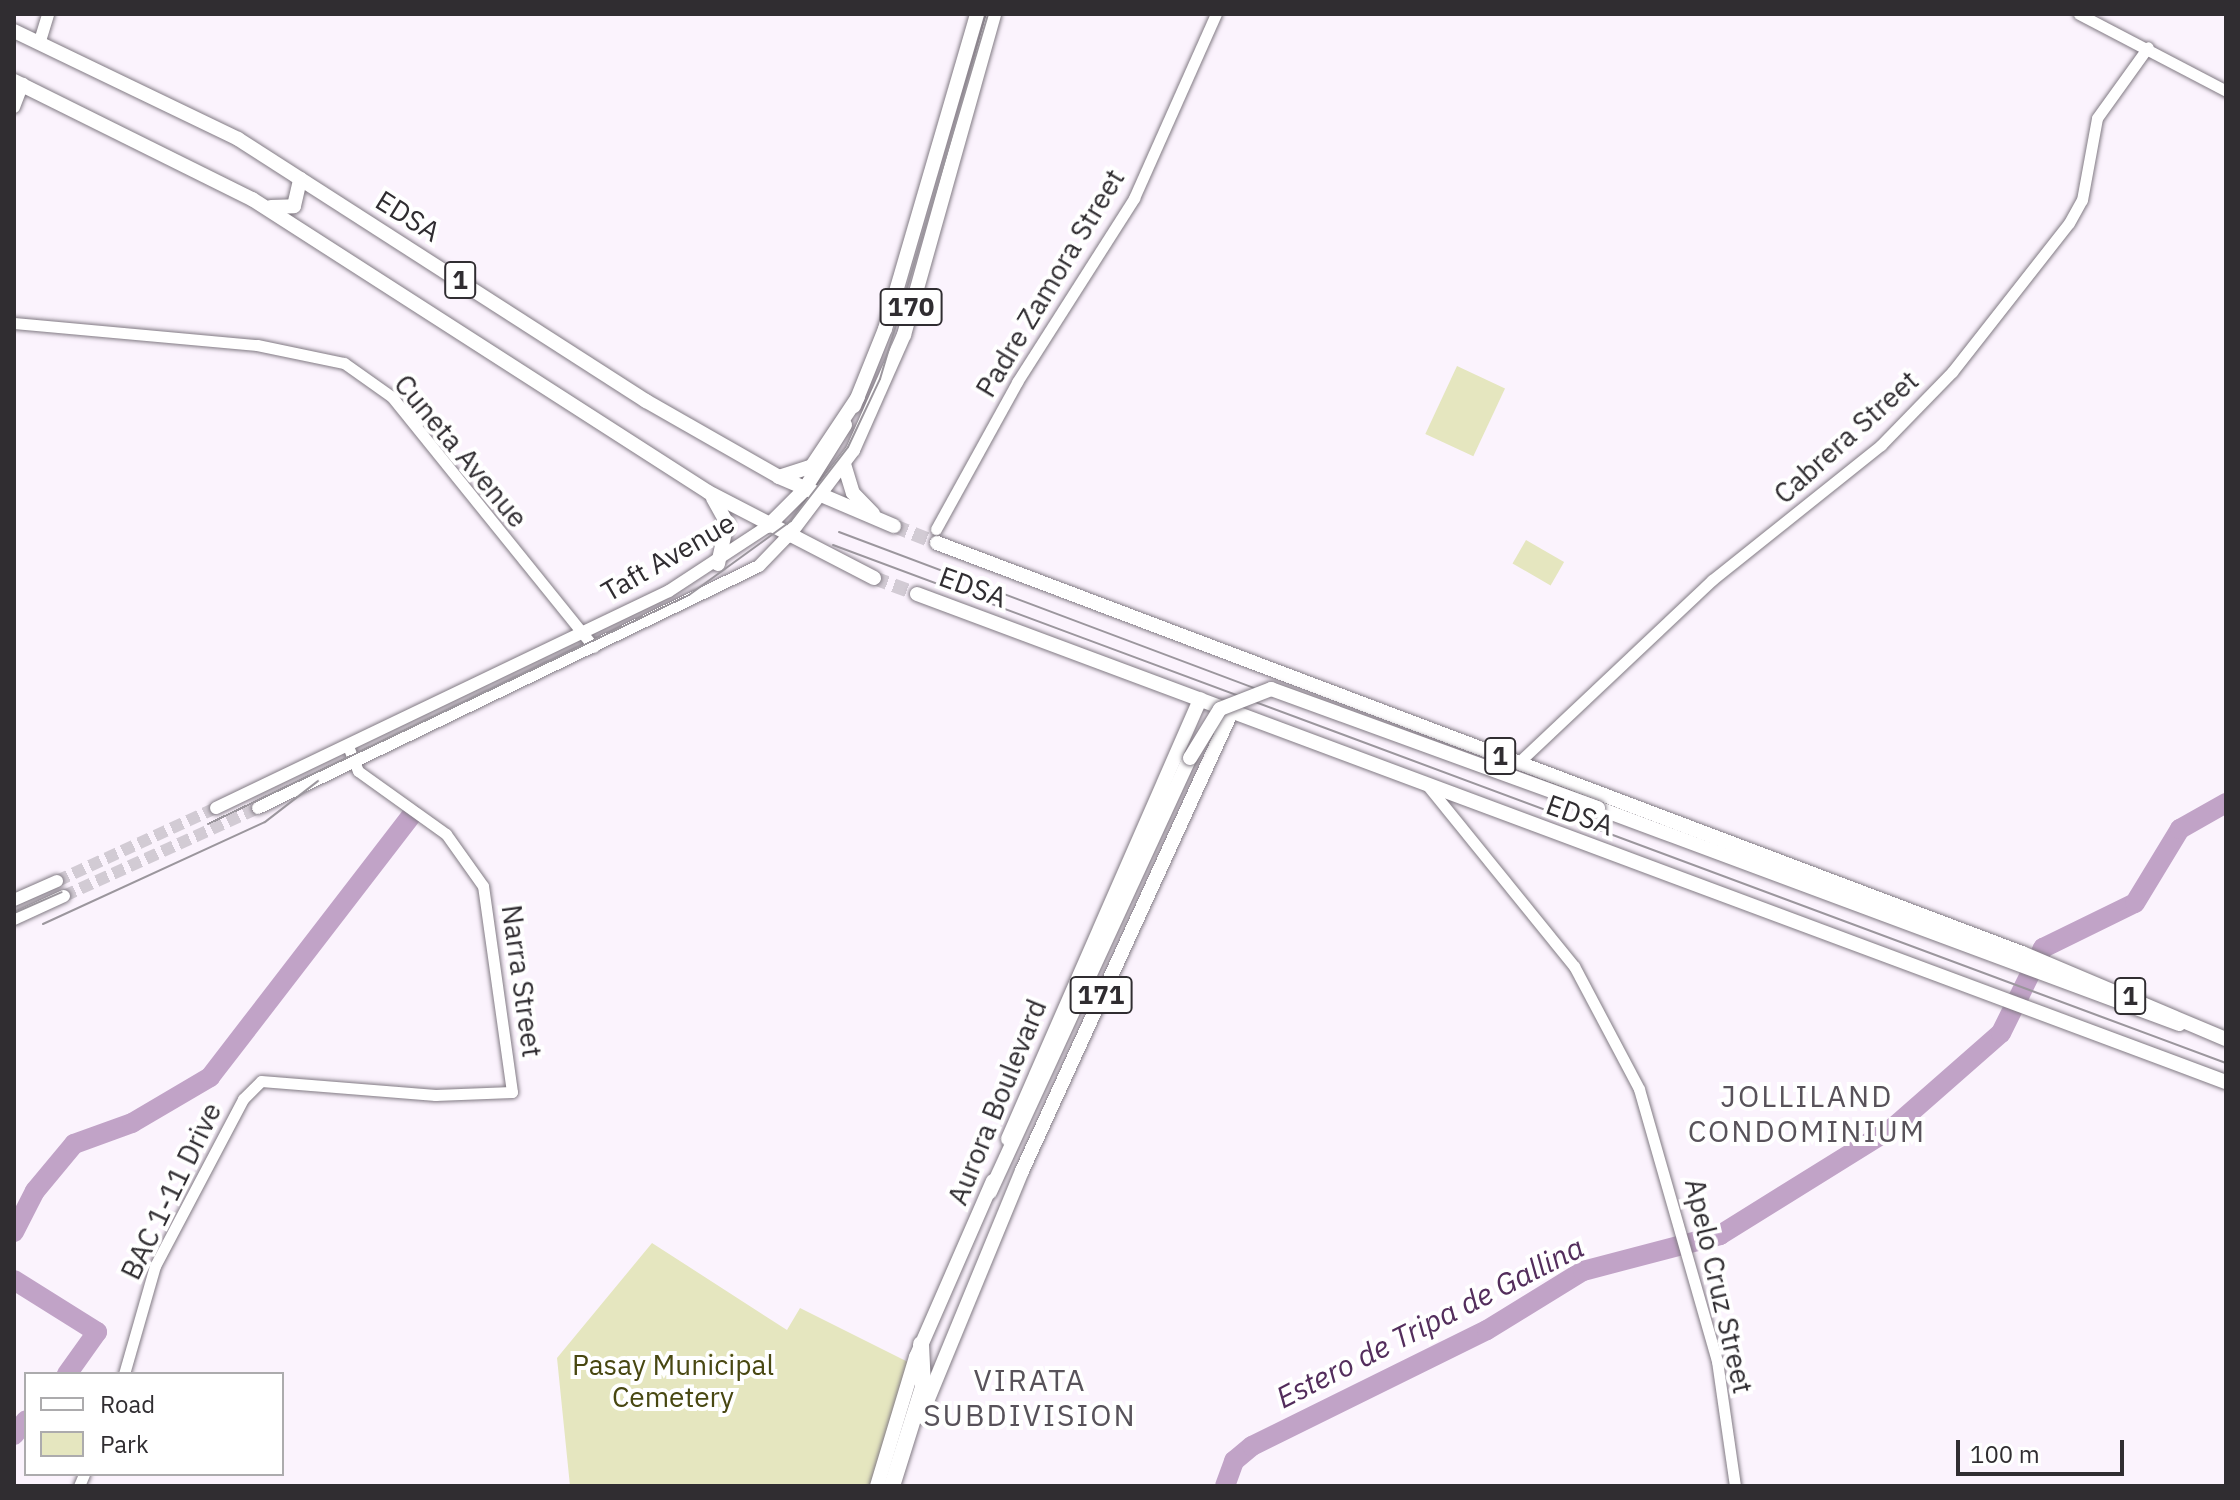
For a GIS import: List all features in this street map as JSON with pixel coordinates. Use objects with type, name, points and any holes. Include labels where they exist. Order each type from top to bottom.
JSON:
[{"type":"highway","points":[[892,1486],[923,1387],[921,1344]]},
{"type":"main road","points":[[40,41],[48,14]]},
{"type":"main road","name":"Taft Avenue","points":[[216,808],[585,633],[718,564],[768,526],[804,490],[858,397],[977,14]]},
{"type":"main road","name":"Taft Avenue","points":[[258,808],[759,566],[788,536],[844,464],[904,335],[994,14]]},
{"type":"main road","name":"EDSA","points":[[14,31],[181,109],[300,179],[779,477],[894,526],[861,504],[844,464]]},
{"type":"main road","points":[[14,107],[18,82]]},
{"type":"main road","name":"1","points":[[18,82],[252,199],[708,492],[768,526],[874,578]]},
{"type":"main road","points":[[252,199],[290,209],[300,179]]},
{"type":"main road","points":[[779,477],[812,466],[858,397]]},
{"type":"main road","points":[[708,492],[727,523],[718,564]]},
{"type":"main road","name":"EDSA","points":[[937,536],[1518,763],[2022,953],[2061,976],[2226,1039]]},
{"type":"main road","name":"EDSA","points":[[917,594],[2226,1082]]},
{"type":"main road","points":[[990,1192],[1025,1124],[1204,731],[1227,704],[1262,689],[1328,704],[2061,976]]},
{"type":"main road","name":"Aurora Boulevard","points":[[877,1486],[921,1344],[990,1192],[1200,699]]},
{"type":"main road","name":"Aurora Boulevard","points":[[901,1486],[921,1417],[1022,1171],[1232,711]]},
{"type":"main road","points":[[396,724],[404,738]]},
{"type":"main road","points":[[1176,755],[1197,752],[1205,768]]},
{"type":"main road","points":[[14,900],[55,882],[62,897],[14,919]]},
{"type":"street","name":"Padre Zamora Street","points":[[937,536],[1017,382],[1134,198],[1216,14]]},
{"type":"street","points":[[2079,14],[2148,47],[2226,91]]},
{"type":"street","name":"Cabrera Street","points":[[1518,763],[1712,580],[1881,445],[1952,372],[2069,223],[2082,200],[2097,118],[2148,47]]},
{"type":"street","name":"Cuneta Avenue","points":[[14,323],[257,345],[344,363],[392,397],[478,511],[594,647]]},
{"type":"street","name":"Narra Street","points":[[261,1081],[435,1095],[512,1092],[483,886],[446,834],[370,783],[354,761],[348,746]]},
{"type":"street","name":"Apelo Cruz Street","points":[[1428,785],[1543,925],[1606,1016],[1639,1089],[1682,1224],[1717,1361],[1735,1486]]},
{"type":"street","name":"BAC 1-11 Drive","points":[[125,1372],[155,1266],[237,1109],[261,1081]]},
{"type":"green space","points":[[1457,366],[1505,388],[1473,456],[1425,434]]},
{"type":"green space","points":[[1526,540],[1564,562],[1551,585],[1512,563]]},
{"type":"green space","name":"Pasay Municipal Cemetery","points":[[652,1243],[787,1330],[800,1308],[910,1363],[871,1486],[570,1486],[557,1358]]},
{"type":"waterway","name":"Estero de Tripa de Gallina","points":[[1225,1486],[1234,1461],[1252,1446],[1487,1330],[1583,1271],[1720,1235],[1895,1126],[2001,1033],[2043,948],[2135,903],[2180,829],[2226,803]]},
{"type":"waterway","points":[[14,1232],[35,1191],[74,1144],[132,1123],[210,1077],[412,815]]},
{"type":"waterway","points":[[14,1280],[97,1332],[68,1372]]},
{"type":"waterway","points":[[14,1435],[24,1422]]},
{"type":"tunnel","points":[[894,526],[937,543]]},
{"type":"tunnel","points":[[874,578],[917,594]]},
{"type":"tunnel","points":[[57,881],[216,808]]},
{"type":"tunnel","points":[[64,896],[258,808]]},
{"type":"tram line","points":[[208,824],[689,595],[791,521],[848,447],[880,379],[988,14]]},
{"type":"tram line","points":[[839,532],[1254,688]]},
{"type":"tram line","points":[[833,545],[2226,1063]]},
{"type":"tram line","points":[[43,924],[265,822],[318,781]]},
{"type":"tram line","points":[[14,913],[62,892]]},
{"type":"district","name":"JOLLILAND CONDOMINIUM","points":[[1807,1113]]},
{"type":"district","name":"VIRATA SUBDIVISION","points":[[1030,1397]]}]
